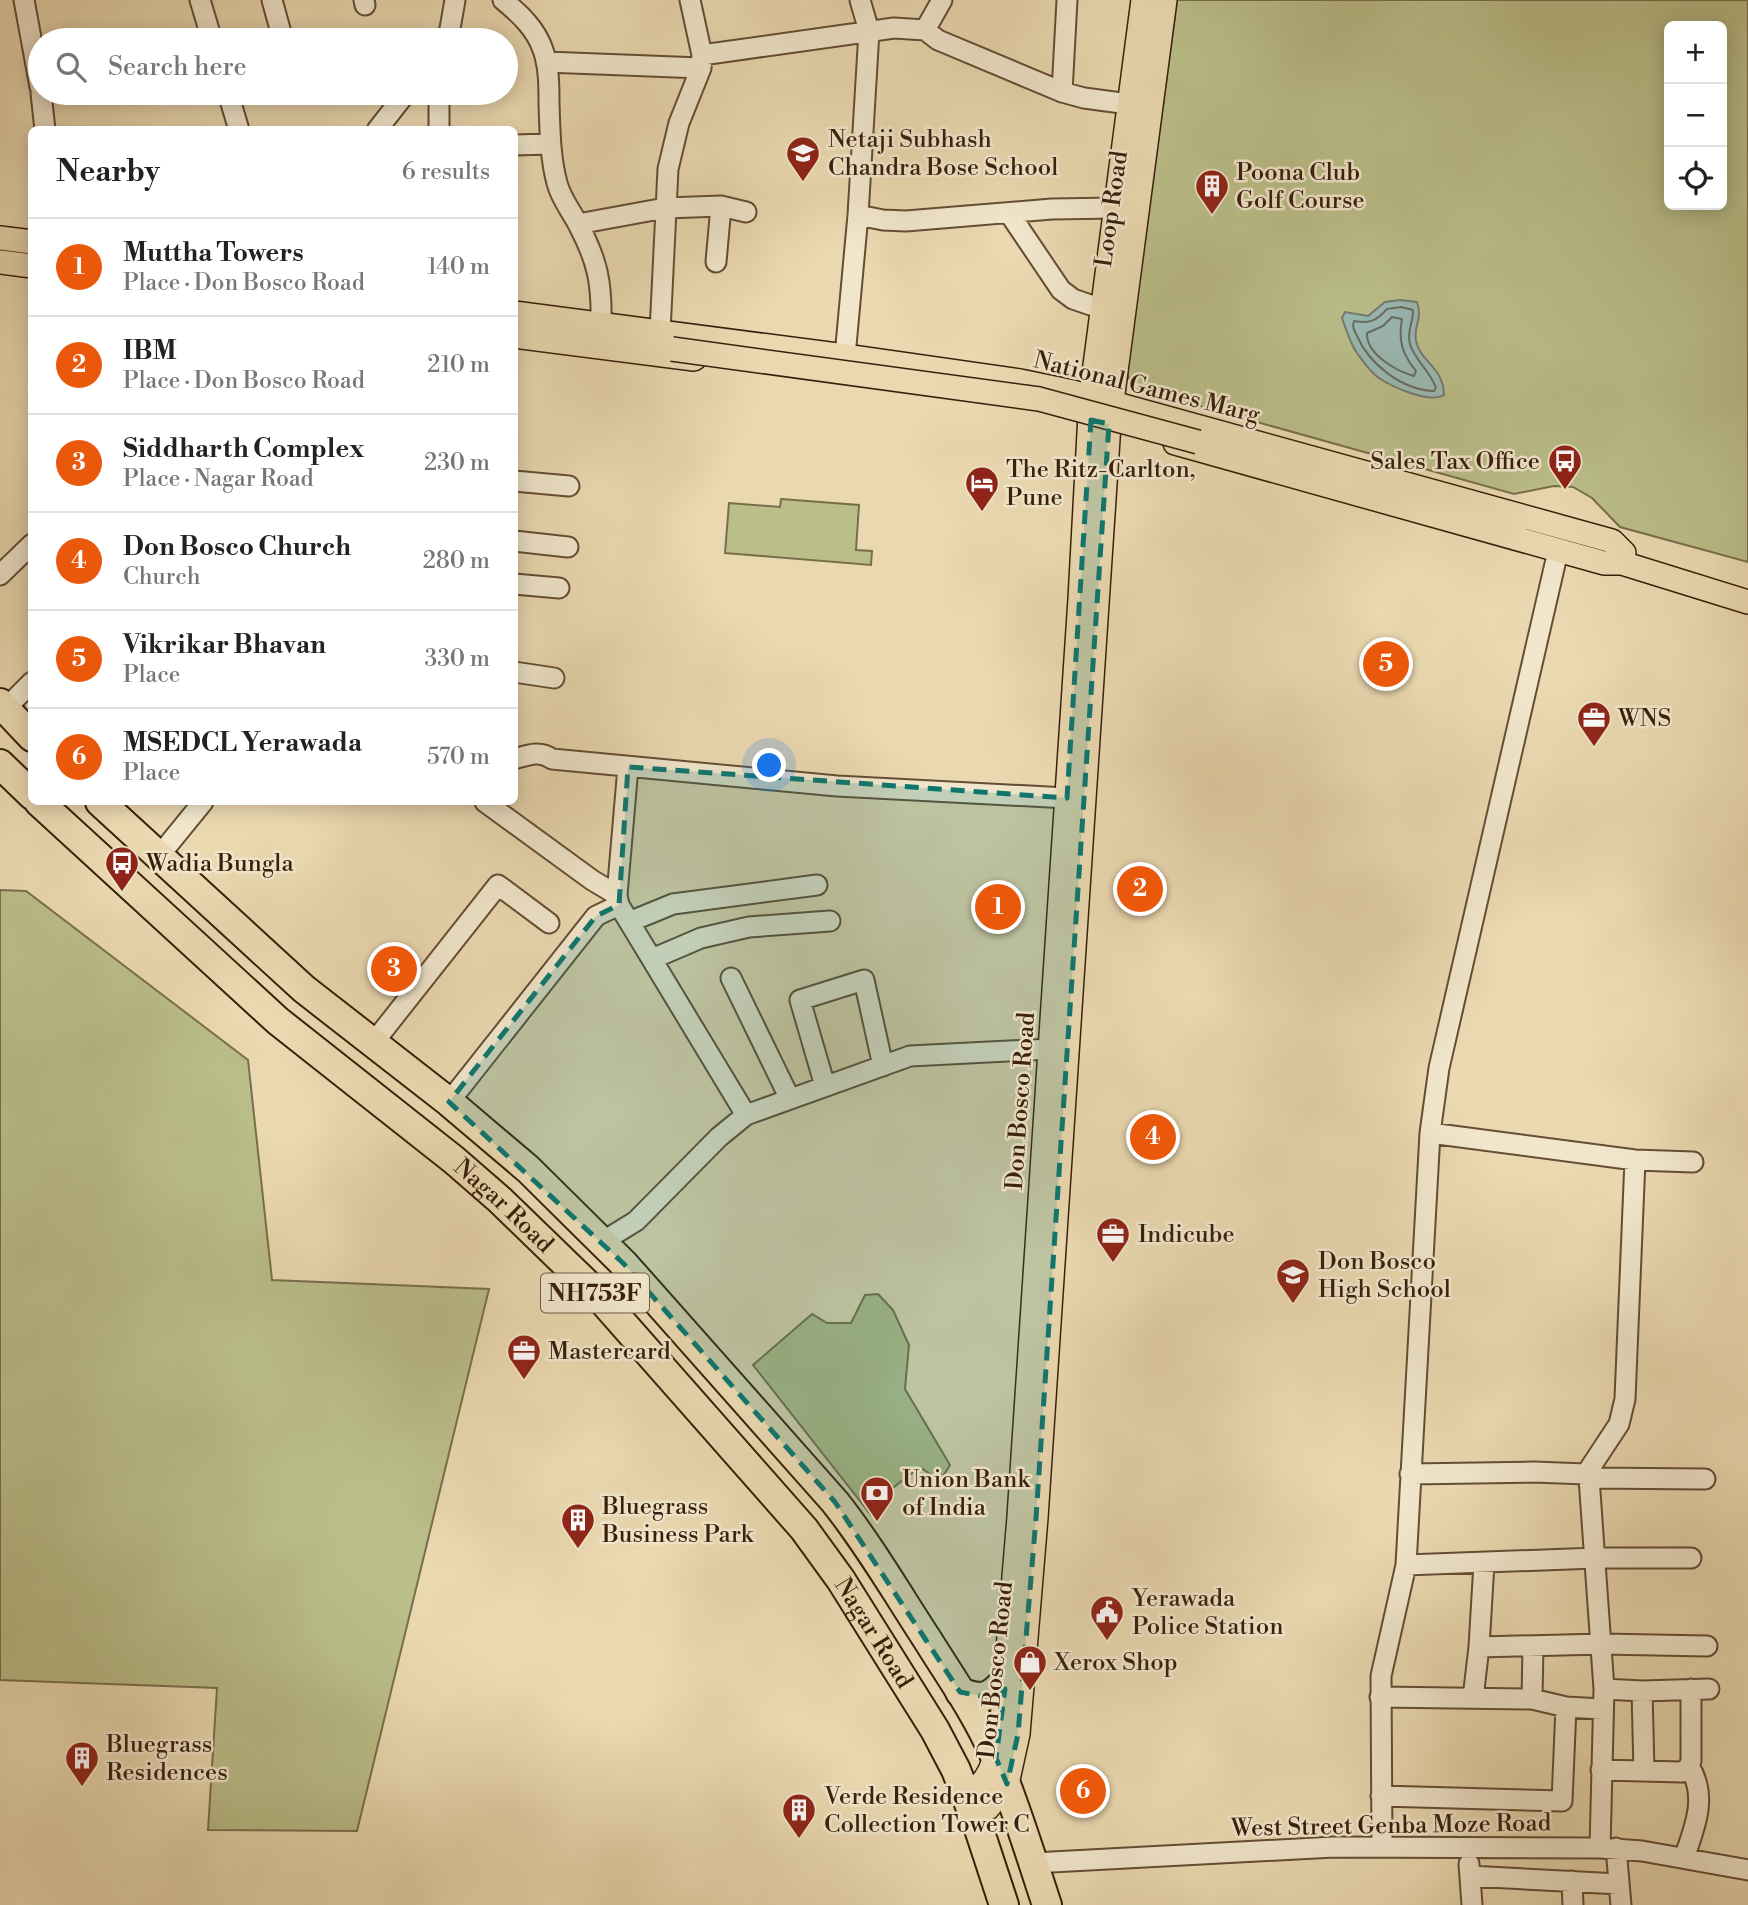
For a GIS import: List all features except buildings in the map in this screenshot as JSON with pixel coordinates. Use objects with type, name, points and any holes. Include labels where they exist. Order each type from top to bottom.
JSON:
[{"type":"highway","points":[[3,706],[28,733]]},
{"type":"highway","points":[[0,764],[28,791]]},
{"type":"highway","name":"Nagar Road","points":[[42,805],[278,1021],[491,1192],[595,1292],[821,1550],[935,1730],[956,1770],[1004,1905]]},
{"type":"highway","name":"Nagar Road","points":[[103,805],[304,989],[449,1102],[528,1169],[625,1264],[842,1510],[960,1692],[1001,1771],[1047,1905]]},
{"type":"highway","points":[[960,1692],[971,1697],[985,1697],[995,1693],[1006,1679]]},
{"type":"main road","name":"Loop Road","points":[[1101,411],[1102,309],[1143,0]]},
{"type":"main road","name":"Loop Road","points":[[1101,411],[1165,0]]},
{"type":"main road","points":[[0,238],[28,242]]},
{"type":"main road","points":[[0,262],[28,266]]},
{"type":"main road","name":"National Games Marg","points":[[518,314],[601,324],[669,341],[845,356],[1101,411],[1612,541],[1623,558],[1748,602]]},
{"type":"main road","points":[[518,322],[669,341],[1039,399],[1200,438],[1623,558]]},
{"type":"main road","points":[[518,328],[669,341]]},
{"type":"main road","name":"National Games Marg","points":[[518,336],[1032,395]]},
{"type":"main road","name":"National Games Marg","points":[[1101,411],[1604,564],[1623,558],[1748,588]]},
{"type":"main road","name":"Don Bosco Road","points":[[1001,1771],[1001,1732],[1019,1517],[1067,798],[1101,411]]},
{"type":"main road","name":"Don Bosco Road","points":[[970,1807],[988,1808],[1018,1734],[1036,1518],[1101,411]]},
{"type":"street","points":[[24,0],[29,28]]},
{"type":"street","points":[[200,0],[208,28]]},
{"type":"street","points":[[272,0],[280,28]]},
{"type":"street","points":[[450,28],[455,0]]},
{"type":"street","points":[[503,0],[531,26],[543,50],[548,78],[550,144],[557,186],[596,263],[602,289],[601,324]]},
{"type":"street","points":[[669,341],[665,208],[672,145],[701,61],[690,0]]},
{"type":"street","points":[[845,356],[858,215],[869,31],[860,0]]},
{"type":"street","points":[[925,30],[941,0]]},
{"type":"street","points":[[1062,92],[1066,0]]},
{"type":"street","points":[[545,62],[701,61],[894,27],[925,30],[938,40],[1062,92],[1129,104]]},
{"type":"street","points":[[42,105],[45,126]]},
{"type":"street","points":[[232,105],[238,126]]},
{"type":"street","points":[[380,126],[397,105]]},
{"type":"street","points":[[439,105],[439,126]]},
{"type":"street","points":[[518,145],[550,144]]},
{"type":"street","points":[[716,262],[721,206]]},
{"type":"street","points":[[578,224],[665,208],[721,206],[746,212]]},
{"type":"street","points":[[858,215],[906,221],[1052,209],[1115,208]]},
{"type":"street","points":[[1009,214],[1061,290],[1073,299],[1102,309]]},
{"type":"street","points":[[518,481],[569,485]]},
{"type":"street","points":[[518,541],[568,547]]},
{"type":"street","points":[[0,575],[28,548]]},
{"type":"street","points":[[1382,1847],[1381,1676],[1406,1565],[1430,1133],[1439,1068],[1558,551]]},
{"type":"street","points":[[518,584],[559,588]]},
{"type":"street","points":[[518,673],[554,678]]},
{"type":"street","points":[[3,706],[28,685]]},
{"type":"street","points":[[518,758],[534,753],[545,754],[552,759],[838,786],[1067,798]]},
{"type":"street","points":[[621,907],[628,767]]},
{"type":"street","points":[[159,856],[201,805]]},
{"type":"street","points":[[489,805],[592,880],[621,907],[746,1115]]},
{"type":"street","points":[[374,1042],[498,885],[549,923]]},
{"type":"street","points":[[449,1102],[596,916],[621,907],[673,904],[817,885]]},
{"type":"street","points":[[652,959],[701,938],[749,927],[830,921]]},
{"type":"street","points":[[731,978],[790,1099]]},
{"type":"street","points":[[825,1086],[800,1000],[864,980],[883,1066]]},
{"type":"street","points":[[602,1242],[636,1221],[719,1137],[746,1115],[910,1056],[1050,1049]]},
{"type":"street","points":[[1430,1133],[1634,1160],[1693,1162]]},
{"type":"street","points":[[1621,1905],[1619,1884],[1608,1848],[1601,1770],[1604,1689],[1587,1476],[1619,1424],[1625,1399],[1634,1160]]},
{"type":"street","points":[[1410,1474],[1534,1472],[1704,1479]]},
{"type":"street","points":[[1406,1565],[1595,1558],[1691,1558]]},
{"type":"street","points":[[1473,1698],[1484,1563]]},
{"type":"street","points":[[1479,1647],[1601,1644],[1707,1646]]},
{"type":"street","points":[[1532,1699],[1533,1646]]},
{"type":"street","points":[[1601,1770],[1682,1772],[1692,1761],[1700,1689],[1604,1689]]},
{"type":"street","points":[[1642,1691],[1643,1771]]},
{"type":"street","points":[[1380,1697],[1532,1699],[1566,1707],[1602,1709]]},
{"type":"street","points":[[1381,1796],[1562,1801],[1566,1707]]},
{"type":"street","points":[[1684,1858],[1699,1810],[1698,1784],[1689,1766]]},
{"type":"street","points":[[1467,1847],[1472,1905]]},
{"type":"street","name":"West Street Genba Moze Road","points":[[1033,1863],[1277,1849],[1608,1848],[1642,1850],[1748,1870]]},
{"type":"street","points":[[1470,1876],[1619,1884]]},
{"type":"street","points":[[1572,1881],[1573,1905]]},
{"type":"highlighted area","points":[[1091,420],[1109,424],[1036,1518],[1018,1734],[1007,1784],[996,1758],[1005,1689],[985,1697],[960,1692],[835,1502],[624,1264],[449,1102],[596,916],[619,905],[628,767],[1067,798]]},
{"type":"green space","name":"Poona Club Golf Course","points":[[1177,0],[1748,0],[1748,562],[1620,527],[1592,498],[1573,487],[1554,486],[1514,494],[1132,387],[1127,372]]},
{"type":"green space","points":[[781,499],[859,505],[856,550],[872,551],[871,565],[725,553],[729,503],[780,507]]},
{"type":"green space","points":[[0,890],[26,891],[248,1060],[272,1280],[489,1289],[357,1831],[208,1830],[217,1688],[0,1680]]},
{"type":"green space","points":[[878,1294],[893,1310],[909,1345],[905,1389],[950,1465],[940,1481],[920,1467],[885,1494],[888,1506],[871,1515],[753,1365],[812,1314],[827,1323],[851,1323],[865,1295]]},
{"type":"water","points":[[1385,302],[1417,302],[1419,313],[1416,341],[1422,355],[1440,377],[1444,395],[1421,396],[1385,382],[1370,370],[1352,345],[1342,318],[1345,312],[1368,316]]},
{"type":"place","name":"Netaji Subhash Chandra Bose School","points":[[803,183]]},
{"type":"place","name":"Poona Club Golf Course","points":[[1212,216]]},
{"type":"place","name":"Sales Tax Office","points":[[1565,491]]},
{"type":"place","name":"The Ritz-Carlton, Pune","points":[[982,513]]},
{"type":"place","name":"Vikrikar Bhavan","points":[[1386,664]]},
{"type":"place","name":"WNS","points":[[1594,748]]},
{"type":"place","name":"IBM","points":[[1140,889]]},
{"type":"place","name":"Wadia Bungla","points":[[122,893]]},
{"type":"place","name":"Muttha Towers","points":[[998,907]]},
{"type":"place","name":"Siddharth Complex","points":[[394,969]]},
{"type":"place","name":"Don Bosco Church","points":[[1153,1137]]},
{"type":"place","name":"Indicube","points":[[1113,1264]]},
{"type":"place","name":"Don Bosco High School","points":[[1293,1305]]},
{"type":"place","name":"Mastercard","points":[[524,1381]]},
{"type":"place","name":"Union Bank of India","points":[[877,1523]]},
{"type":"place","name":"Bluegrass Business Park","points":[[578,1550]]},
{"type":"place","name":"Yerawada Police Station","points":[[1107,1642]]},
{"type":"place","name":"Xerox Shop","points":[[1030,1692]]},
{"type":"place","name":"Bluegrass Residences","points":[[82,1788]]},
{"type":"place","name":"MSEDCL Yerawada","points":[[1083,1791]]},
{"type":"place","name":"Verde Residence Collection Tower C","points":[[799,1840]]}]
